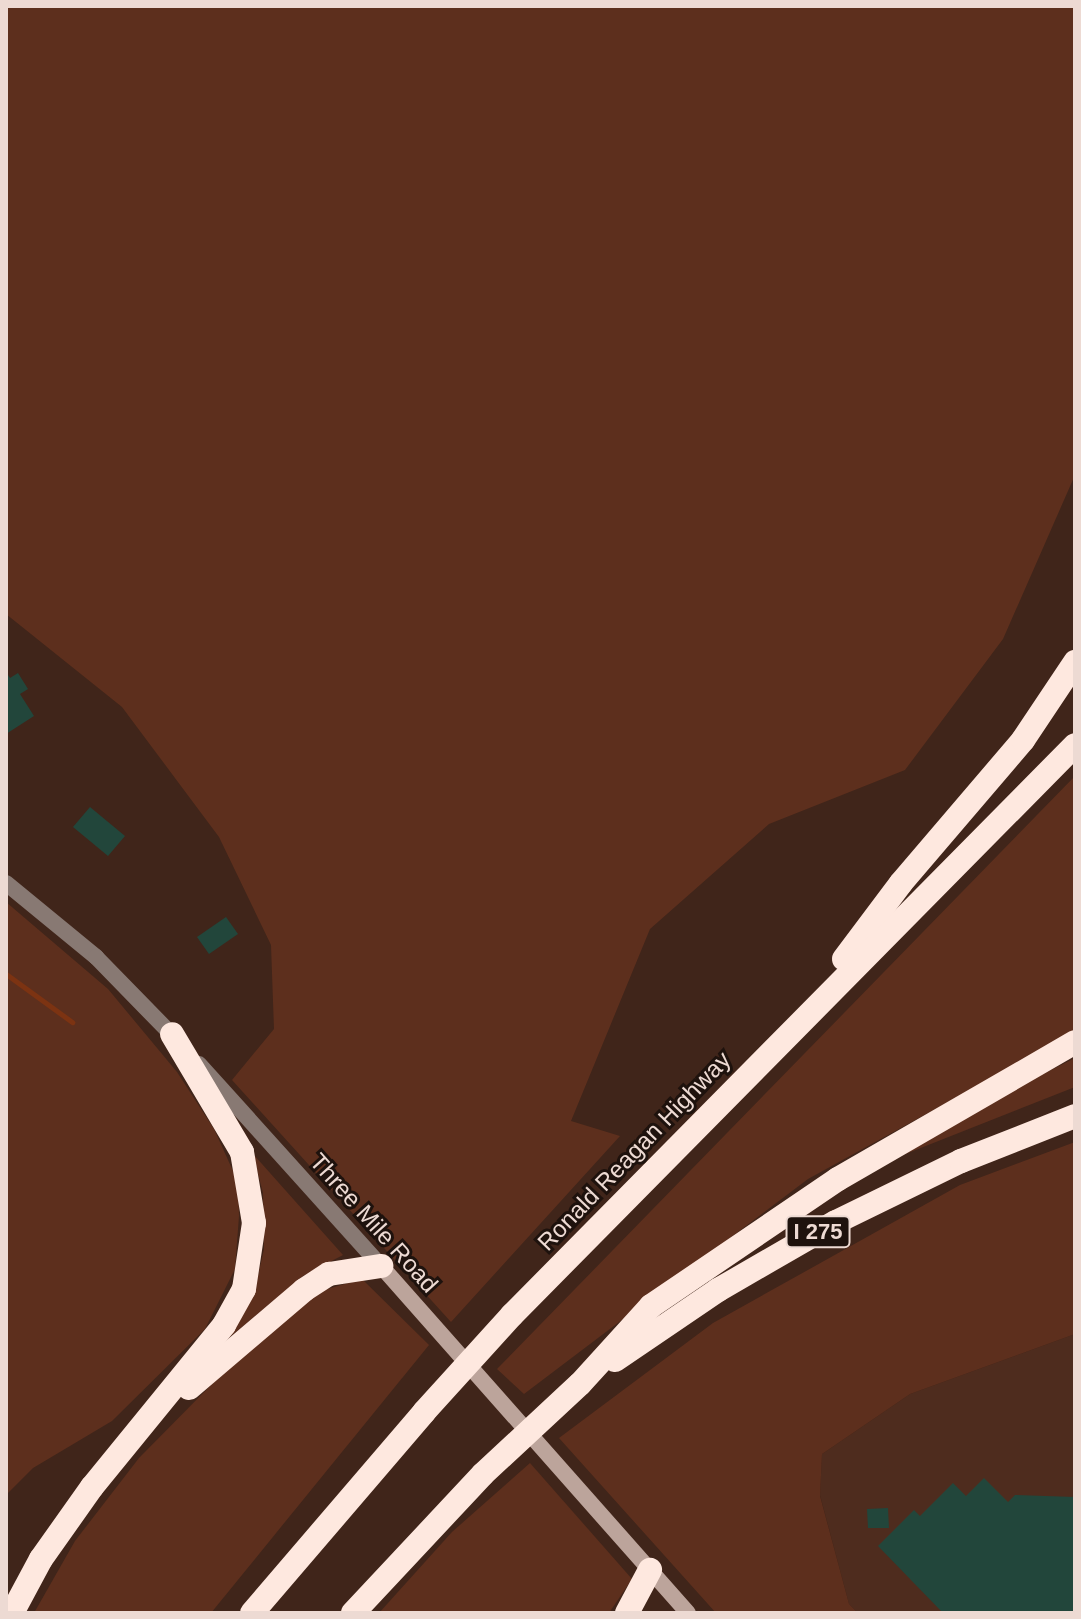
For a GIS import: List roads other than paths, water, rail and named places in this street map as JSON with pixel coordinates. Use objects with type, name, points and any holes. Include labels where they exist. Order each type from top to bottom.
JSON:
[{"type":"highway","points":[[790,1031],[901,883],[1023,740],[1075,662]]},
{"type":"highway","name":"Ronald Reagan Highway","points":[[252,1613],[424,1412],[512,1315],[1075,745]]},
{"type":"highway","points":[[12,1613],[41,1559],[231,1313],[244,1289],[254,1223],[242,1152],[172,1034]]},
{"type":"highway","points":[[580,1384],[651,1306],[838,1179],[1075,1042]]},
{"type":"highway","name":"I 275","points":[[353,1613],[483,1474],[580,1384],[718,1290],[836,1222],[961,1161],[1075,1116]]},
{"type":"highway","points":[[146,1421],[304,1290],[329,1274],[381,1266]]},
{"type":"highway","points":[[627,1613],[650,1570]]},
{"type":"main road","name":"Three Mile Road","points":[[381,1266],[688,1613]]},
{"type":"street","name":"Three Mile Road","points":[[6,883],[96,957],[172,1034],[381,1266]]},
{"type":"waterway","points":[[6,974],[72,1022]]}]
